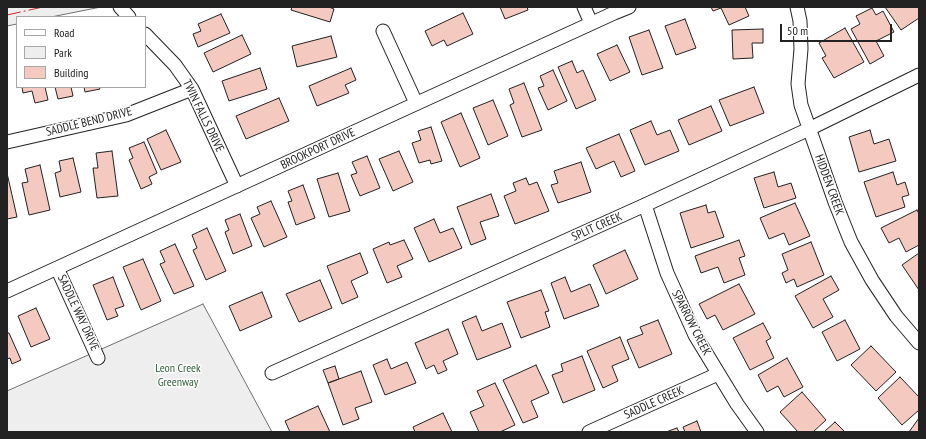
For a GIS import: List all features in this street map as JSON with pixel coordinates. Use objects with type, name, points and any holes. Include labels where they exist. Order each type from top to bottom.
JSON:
[{"type":"street","points":[[120,7],[128,16]]},
{"type":"street","points":[[584,7],[591,23]]},
{"type":"street","name":"BROOKPORT DRIVE","points":[[7,291],[591,23],[629,7]]},
{"type":"street","name":"HIDDEN CREEK","points":[[797,7],[800,21],[801,50],[798,84],[801,105],[835,202],[851,242],[872,280],[896,316],[919,343]]},
{"type":"street","points":[[383,31],[416,103]]},
{"type":"street","name":"TWIN FALLS DRIVE","points":[[146,35],[175,65],[192,89],[237,186]]},
{"type":"street","name":"SPLIT CREEK","points":[[272,373],[645,205],[809,129],[919,75]]},
{"type":"street","name":"SADDLE BEND DRIVE","points":[[7,142],[126,115],[192,89]]},
{"type":"street","name":"SPARROW CREEK","points":[[645,205],[667,273],[695,335],[737,404],[757,432]]},
{"type":"street","name":"SADDLE WAY DRIVE","points":[[57,268],[98,358]]},
{"type":"street","name":"SADDLE CREEK","points":[[589,432],[718,374]]},
{"type":"green space","points":[[7,7],[101,7],[56,16],[16,16],[16,24],[7,26]]},
{"type":"green space","name":"Leon Creek Greenway","points":[[203,304],[272,432],[7,432],[7,391]]},
{"type":"building","points":[[292,7],[329,7],[334,9],[330,22],[291,10]]},
{"type":"building","points":[[500,7],[527,7],[528,10],[505,19]]},
{"type":"building","points":[[711,7],[745,7],[749,16],[729,25],[721,8],[713,11]]},
{"type":"building","points":[[885,7],[919,7],[919,18],[901,30]]},
{"type":"building","points":[[872,8],[876,15],[883,11],[894,32],[876,41],[884,56],[870,64],[851,29],[860,24],[856,16]]},
{"type":"building","points":[[463,13],[473,34],[447,46],[444,40],[432,46],[425,31]]},
{"type":"building","points":[[221,14],[230,33],[198,47],[193,34],[201,31],[198,24]]},
{"type":"building","points":[[685,19],[696,48],[676,55],[665,26]]},
{"type":"building","points":[[845,28],[864,62],[834,78],[822,58],[826,56],[819,43]]},
{"type":"building","points":[[763,29],[763,43],[752,43],[753,58],[733,59],[732,30]]},
{"type":"building","points":[[649,30],[663,68],[642,75],[629,37]]},
{"type":"building","points":[[242,35],[251,54],[213,72],[204,53]]},
{"type":"building","points":[[331,36],[337,57],[297,67],[292,46]]},
{"type":"building","points":[[617,45],[630,72],[610,81],[597,54]]},
{"type":"building","points":[[572,61],[577,73],[583,70],[596,100],[576,109],[558,67]]},
{"type":"building","points":[[260,68],[267,89],[229,101],[222,81]]},
{"type":"building","points":[[351,68],[356,80],[345,85],[349,93],[317,106],[309,86]]},
{"type":"building","points":[[553,70],[567,101],[548,110],[538,88],[544,86],[540,76]]},
{"type":"building","points":[[524,83],[542,130],[522,137],[510,105],[514,103],[509,89]]},
{"type":"building","points":[[754,87],[764,113],[730,126],[719,100]]},
{"type":"building","points":[[22,88],[45,88],[48,100],[35,103],[32,91],[23,93]]},
{"type":"building","points":[[55,88],[71,88],[73,96],[58,99]]},
{"type":"building","points":[[84,88],[100,89],[85,92]]},
{"type":"building","points":[[279,98],[289,121],[246,139],[236,116]]},
{"type":"building","points":[[493,100],[508,136],[488,145],[473,108]]},
{"type":"building","points":[[711,106],[722,131],[689,145],[678,120]]},
{"type":"building","points":[[461,113],[480,158],[460,167],[441,122]]},
{"type":"building","points":[[651,121],[657,135],[670,130],[679,151],[645,165],[630,130]]},
{"type":"building","points":[[431,127],[442,161],[431,164],[430,160],[419,163],[412,143],[421,140],[418,131]]},
{"type":"building","points":[[166,130],[181,162],[161,170],[147,139]]},
{"type":"building","points":[[870,130],[874,144],[889,139],[896,161],[859,172],[849,137]]},
{"type":"building","points":[[619,134],[635,171],[621,177],[614,161],[596,169],[586,148]]},
{"type":"building","points":[[144,142],[157,173],[149,177],[152,184],[141,189],[129,160],[133,158],[129,148]]},
{"type":"building","points":[[112,151],[118,196],[97,198],[93,168],[98,168],[96,153]]},
{"type":"building","points":[[399,151],[413,182],[393,191],[379,159]]},
{"type":"building","points":[[367,156],[380,188],[360,196],[351,175],[357,173],[352,162]]},
{"type":"building","points":[[73,158],[81,192],[60,197],[55,173],[61,171],[59,161]]},
{"type":"building","points":[[581,162],[591,192],[558,203],[551,185],[558,183],[554,171]]},
{"type":"building","points":[[40,165],[50,210],[29,215],[22,183],[28,182],[25,169]]},
{"type":"building","points":[[774,172],[778,187],[791,183],[796,198],[764,208],[754,178]]},
{"type":"building","points":[[893,172],[897,185],[905,182],[909,195],[902,197],[905,207],[876,217],[864,182]]},
{"type":"building","points":[[7,173],[17,217],[7,219]]},
{"type":"building","points":[[338,173],[350,211],[329,217],[317,179]]},
{"type":"building","points":[[526,178],[529,185],[537,182],[549,211],[515,224],[504,196],[516,191],[513,183]]},
{"type":"building","points":[[303,185],[315,218],[296,225],[288,202],[292,201],[288,191]]},
{"type":"building","points":[[491,194],[499,216],[480,222],[486,239],[471,245],[457,207]]},
{"type":"building","points":[[271,201],[287,237],[264,247],[251,218],[260,214],[257,207]]},
{"type":"building","points":[[795,203],[810,236],[789,245],[784,233],[769,239],[760,218]]},
{"type":"building","points":[[706,205],[708,213],[715,211],[724,237],[691,248],[680,213]]},
{"type":"building","points":[[917,210],[919,214],[919,245],[906,252],[899,238],[889,243],[881,228]]},
{"type":"building","points":[[240,214],[252,246],[233,254],[225,232],[229,230],[225,220]]},
{"type":"building","points":[[434,219],[440,233],[453,228],[462,248],[429,262],[414,228]]},
{"type":"building","points":[[207,228],[226,271],[206,280],[193,250],[197,248],[192,235]]},
{"type":"building","points":[[404,240],[413,259],[397,266],[402,277],[387,283],[373,249],[389,242],[390,245]]},
{"type":"building","points":[[739,240],[745,256],[739,258],[745,275],[724,283],[718,267],[701,273],[695,256]]},
{"type":"building","points":[[811,242],[824,275],[797,287],[794,279],[786,283],[782,273],[788,270],[782,254]]},
{"type":"building","points":[[175,244],[194,286],[174,294],[160,264],[165,262],[160,251]]},
{"type":"building","points":[[625,250],[638,279],[606,294],[593,265]]},
{"type":"building","points":[[360,253],[368,273],[351,281],[358,297],[342,304],[327,266]]},
{"type":"building","points":[[919,253],[919,290],[902,265]]},
{"type":"building","points":[[143,259],[161,301],[141,310],[123,267]]},
{"type":"building","points":[[831,276],[839,290],[823,299],[833,317],[813,328],[795,296]]},
{"type":"building","points":[[113,277],[124,306],[115,309],[118,316],[107,320],[93,285]]},
{"type":"building","points":[[565,277],[571,292],[590,284],[599,306],[564,319],[551,283]]},
{"type":"building","points":[[320,280],[332,308],[299,322],[286,294]]},
{"type":"building","points":[[739,284],[755,314],[723,330],[715,315],[707,319],[699,304]]},
{"type":"building","points":[[541,290],[549,311],[545,312],[550,327],[521,338],[507,302]]},
{"type":"building","points":[[262,292],[272,317],[240,331],[229,306]]},
{"type":"building","points":[[36,308],[50,339],[31,347],[18,316]]},
{"type":"building","points":[[476,316],[482,331],[502,323],[511,347],[477,360],[462,322]]},
{"type":"building","points":[[658,320],[672,354],[639,368],[627,340],[643,334],[640,327]]},
{"type":"building","points":[[845,320],[860,349],[837,361],[822,332]]},
{"type":"building","points":[[763,323],[771,338],[766,341],[774,358],[750,370],[733,338]]},
{"type":"building","points":[[448,329],[458,354],[443,361],[447,370],[438,374],[434,365],[426,369],[415,343]]},
{"type":"building","points":[[7,333],[9,333],[21,360],[12,364],[10,358],[7,359]]},
{"type":"building","points":[[620,337],[629,359],[612,366],[618,381],[603,388],[587,351]]},
{"type":"building","points":[[871,346],[896,372],[876,391],[851,365]]},
{"type":"building","points":[[582,356],[595,390],[563,403],[552,375],[563,371],[561,364]]},
{"type":"building","points":[[787,358],[803,387],[784,397],[778,386],[767,392],[758,375]]},
{"type":"building","points":[[387,359],[391,369],[407,362],[416,383],[385,395],[373,365]]},
{"type":"building","points":[[536,365],[549,393],[531,401],[538,417],[523,423],[503,380]]},
{"type":"building","points":[[335,366],[339,379],[328,383],[323,370]]},
{"type":"building","points":[[361,371],[372,402],[355,408],[359,419],[343,425],[328,383]]},
{"type":"building","points":[[900,377],[919,397],[919,410],[902,425],[878,398]]},
{"type":"building","points":[[495,383],[515,425],[500,432],[479,432],[470,412],[484,406],[477,391]]},
{"type":"building","points":[[802,392],[826,420],[813,432],[798,432],[780,412]]},
{"type":"building","points":[[318,406],[330,432],[290,432],[285,421]]},
{"type":"building","points":[[443,413],[452,432],[415,432],[413,427]]},
{"type":"building","points":[[919,418],[919,432],[909,432]]},
{"type":"building","points":[[697,421],[701,432],[685,432],[683,427]]},
{"type":"building","points":[[835,422],[845,432],[824,432]]},
{"type":"building","points":[[677,428],[679,432],[666,432]]},
{"type":"power","points":[[7,15],[43,7]]}]
